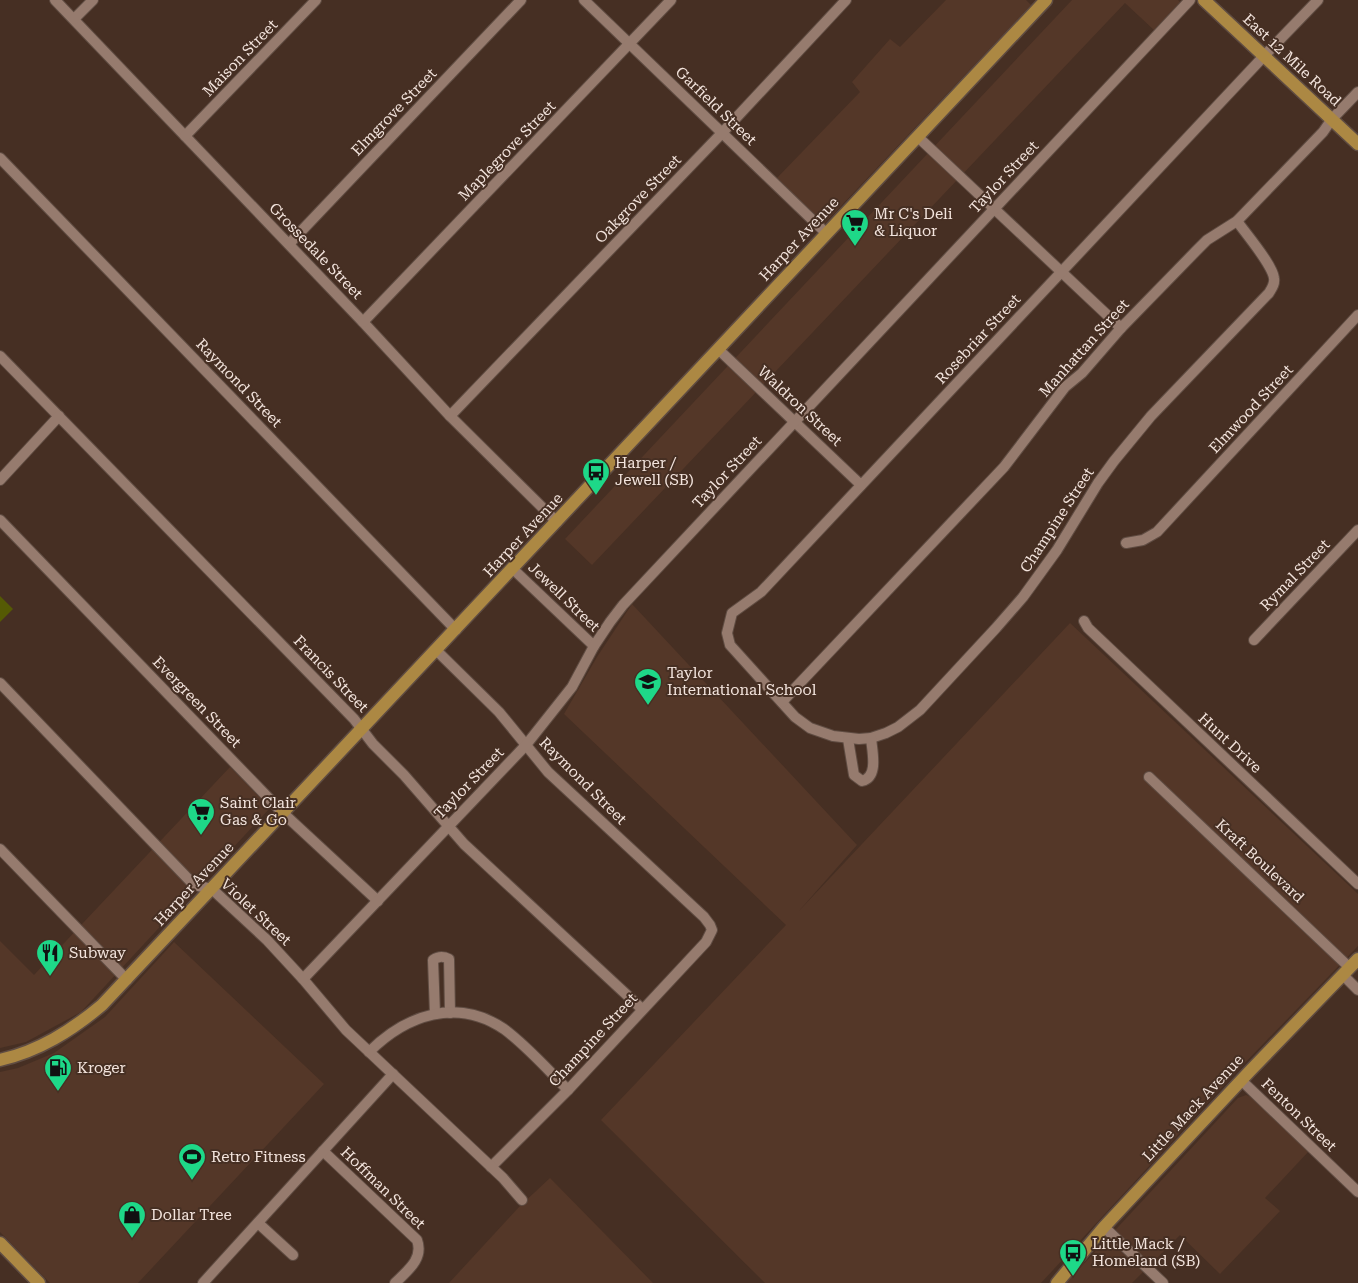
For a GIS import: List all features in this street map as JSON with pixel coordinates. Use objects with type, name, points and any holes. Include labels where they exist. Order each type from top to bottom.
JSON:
[{"type":"main road","name":"Harper Avenue","points":[[0,1060],[46,1044],[62,1036],[102,1006],[1046,0]]},
{"type":"main road","name":"East 12 Mile Road","points":[[1204,0],[1358,144]]},
{"type":"main road","name":"Little Mack Avenue","points":[[1057,1283],[1104,1227],[1350,968]]},
{"type":"main road","points":[[0,1243],[39,1283]]},
{"type":"street","name":"Grossedale Street","points":[[55,0],[289,244],[450,416],[557,522]]},
{"type":"street","points":[[74,20],[93,0]]},
{"type":"street","name":"Maison Street","points":[[185,136],[316,0]]},
{"type":"street","name":"Elmgrove Street","points":[[289,244],[521,0]]},
{"type":"street","name":"Garfield Street","points":[[584,0],[826,233]]},
{"type":"street","name":"Maplegrove Street","points":[[363,322],[672,0]]},
{"type":"street","name":"Oakgrove Street","points":[[450,416],[722,133],[846,0]]},
{"type":"street","name":"Taylor Street","points":[[303,979],[526,745],[572,687],[594,646],[624,605],[794,421],[1190,0]]},
{"type":"street","name":"Rosebriar Street","points":[[782,702],[730,645],[727,633],[730,619],[735,609],[761,592],[1318,0]]},
{"type":"street","name":"Manhattan Street","points":[[782,702],[1004,467],[1065,387],[1082,373],[1121,328],[1207,240],[1237,220],[1323,132],[1332,119],[1358,92]]},
{"type":"street","points":[[918,137],[1121,328]]},
{"type":"street","name":"Raymond Street","points":[[0,158],[456,630]]},
{"type":"street","name":"Champine Street","points":[[782,702],[795,717],[810,728],[848,739],[871,738],[886,733],[898,727],[920,710],[1023,597],[1057,550],[1098,483],[1114,461],[1152,416],[1274,286],[1273,274],[1237,220]]},
{"type":"street","name":"Elmwood Street","points":[[1126,543],[1142,540],[1165,524],[1358,315]]},
{"type":"street","name":"Waldron Street","points":[[718,349],[861,485]]},
{"type":"street","name":"Francis Street","points":[[0,356],[354,719],[373,744],[482,862],[642,1010]]},
{"type":"street","points":[[0,480],[59,416]]},
{"type":"street","name":"Evergreen Street","points":[[0,520],[283,813],[378,901]]},
{"type":"street","name":"Rymal Street","points":[[1254,640],[1358,530]]},
{"type":"street","name":"Jewell Street","points":[[513,569],[594,646]]},
{"type":"street","name":"Hunt Drive","points":[[1084,622],[1088,628],[1358,884]]},
{"type":"street","name":"Raymond Street","points":[[436,650],[499,712],[548,772],[704,917],[712,930]]},
{"type":"street","name":"Violet Street","points":[[0,683],[194,885],[212,889],[267,940],[330,1012],[369,1052],[491,1166],[522,1200]]},
{"type":"street","points":[[848,739],[852,771],[857,779],[862,781],[868,779],[872,773],[871,738]]},
{"type":"street","name":"Kraft Boulevard","points":[[1149,777],[1350,968],[1358,990]]},
{"type":"street","points":[[0,848],[127,980]]},
{"type":"street","name":"Champine Street","points":[[491,1166],[568,1090],[706,942],[712,930]]},
{"type":"street","points":[[436,1014],[433,960],[444,956],[449,959],[450,1013]]},
{"type":"street","points":[[369,1052],[379,1041],[412,1020],[436,1014],[450,1013],[473,1016],[503,1029],[568,1090]]},
{"type":"street","points":[[203,1283],[393,1074]]},
{"type":"street","name":"Fenton Street","points":[[1242,1081],[1358,1192]]},
{"type":"street","name":"Hoffman Street","points":[[323,1152],[414,1236],[419,1247],[415,1262],[395,1283]]},
{"type":"street","points":[[258,1223],[293,1255]]},
{"type":"street","points":[[1104,1227],[1163,1283]]},
{"type":"shaded area","points":[[946,0],[1026,0],[1031,5],[824,224],[776,179],[860,92],[852,82],[890,39],[900,47]]},
{"type":"shaded area","points":[[1072,0],[1178,0],[1180,2],[1154,30],[1125,3],[592,565],[565,539]]},
{"type":"shaded area","points":[[0,596],[13,609],[0,622]]},
{"type":"shaded area","points":[[632,604],[857,845],[798,912],[1070,623],[1358,894],[1358,946],[1238,1070],[1041,1283],[765,1283],[601,1120],[786,925],[564,714],[597,657]]},
{"type":"shaded area","points":[[230,767],[270,808],[81,1012],[26,1042],[0,1048],[0,941],[34,975]]},
{"type":"shaded area","points":[[174,942],[324,1084],[138,1283],[50,1283],[0,1232],[0,1072],[18,1068],[54,1053],[105,1017]]},
{"type":"shaded area","points":[[1246,1095],[1253,1098],[1309,1151],[1265,1198],[1280,1211],[1220,1274],[1180,1235],[1132,1283],[1066,1283],[1238,1098]]},
{"type":"shaded area","points":[[550,1178],[653,1283],[449,1283],[519,1207]]},
{"type":"place","name":"Mr C's Deli & Liquor","points":[[855,247]]},
{"type":"place","name":"Harper / Jewell (SB)","points":[[596,496]]},
{"type":"place","name":"Taylor International School","points":[[648,706]]},
{"type":"place","name":"Saint Clair Gas & Go","points":[[201,836]]},
{"type":"place","name":"Subway","points":[[50,977]]},
{"type":"place","name":"Kroger","points":[[58,1092]]},
{"type":"place","name":"Retro Fitness","points":[[192,1181]]},
{"type":"place","name":"Dollar Tree","points":[[132,1239]]},
{"type":"place","name":"Little Mack / Homeland (SB)","points":[[1073,1277]]}]
